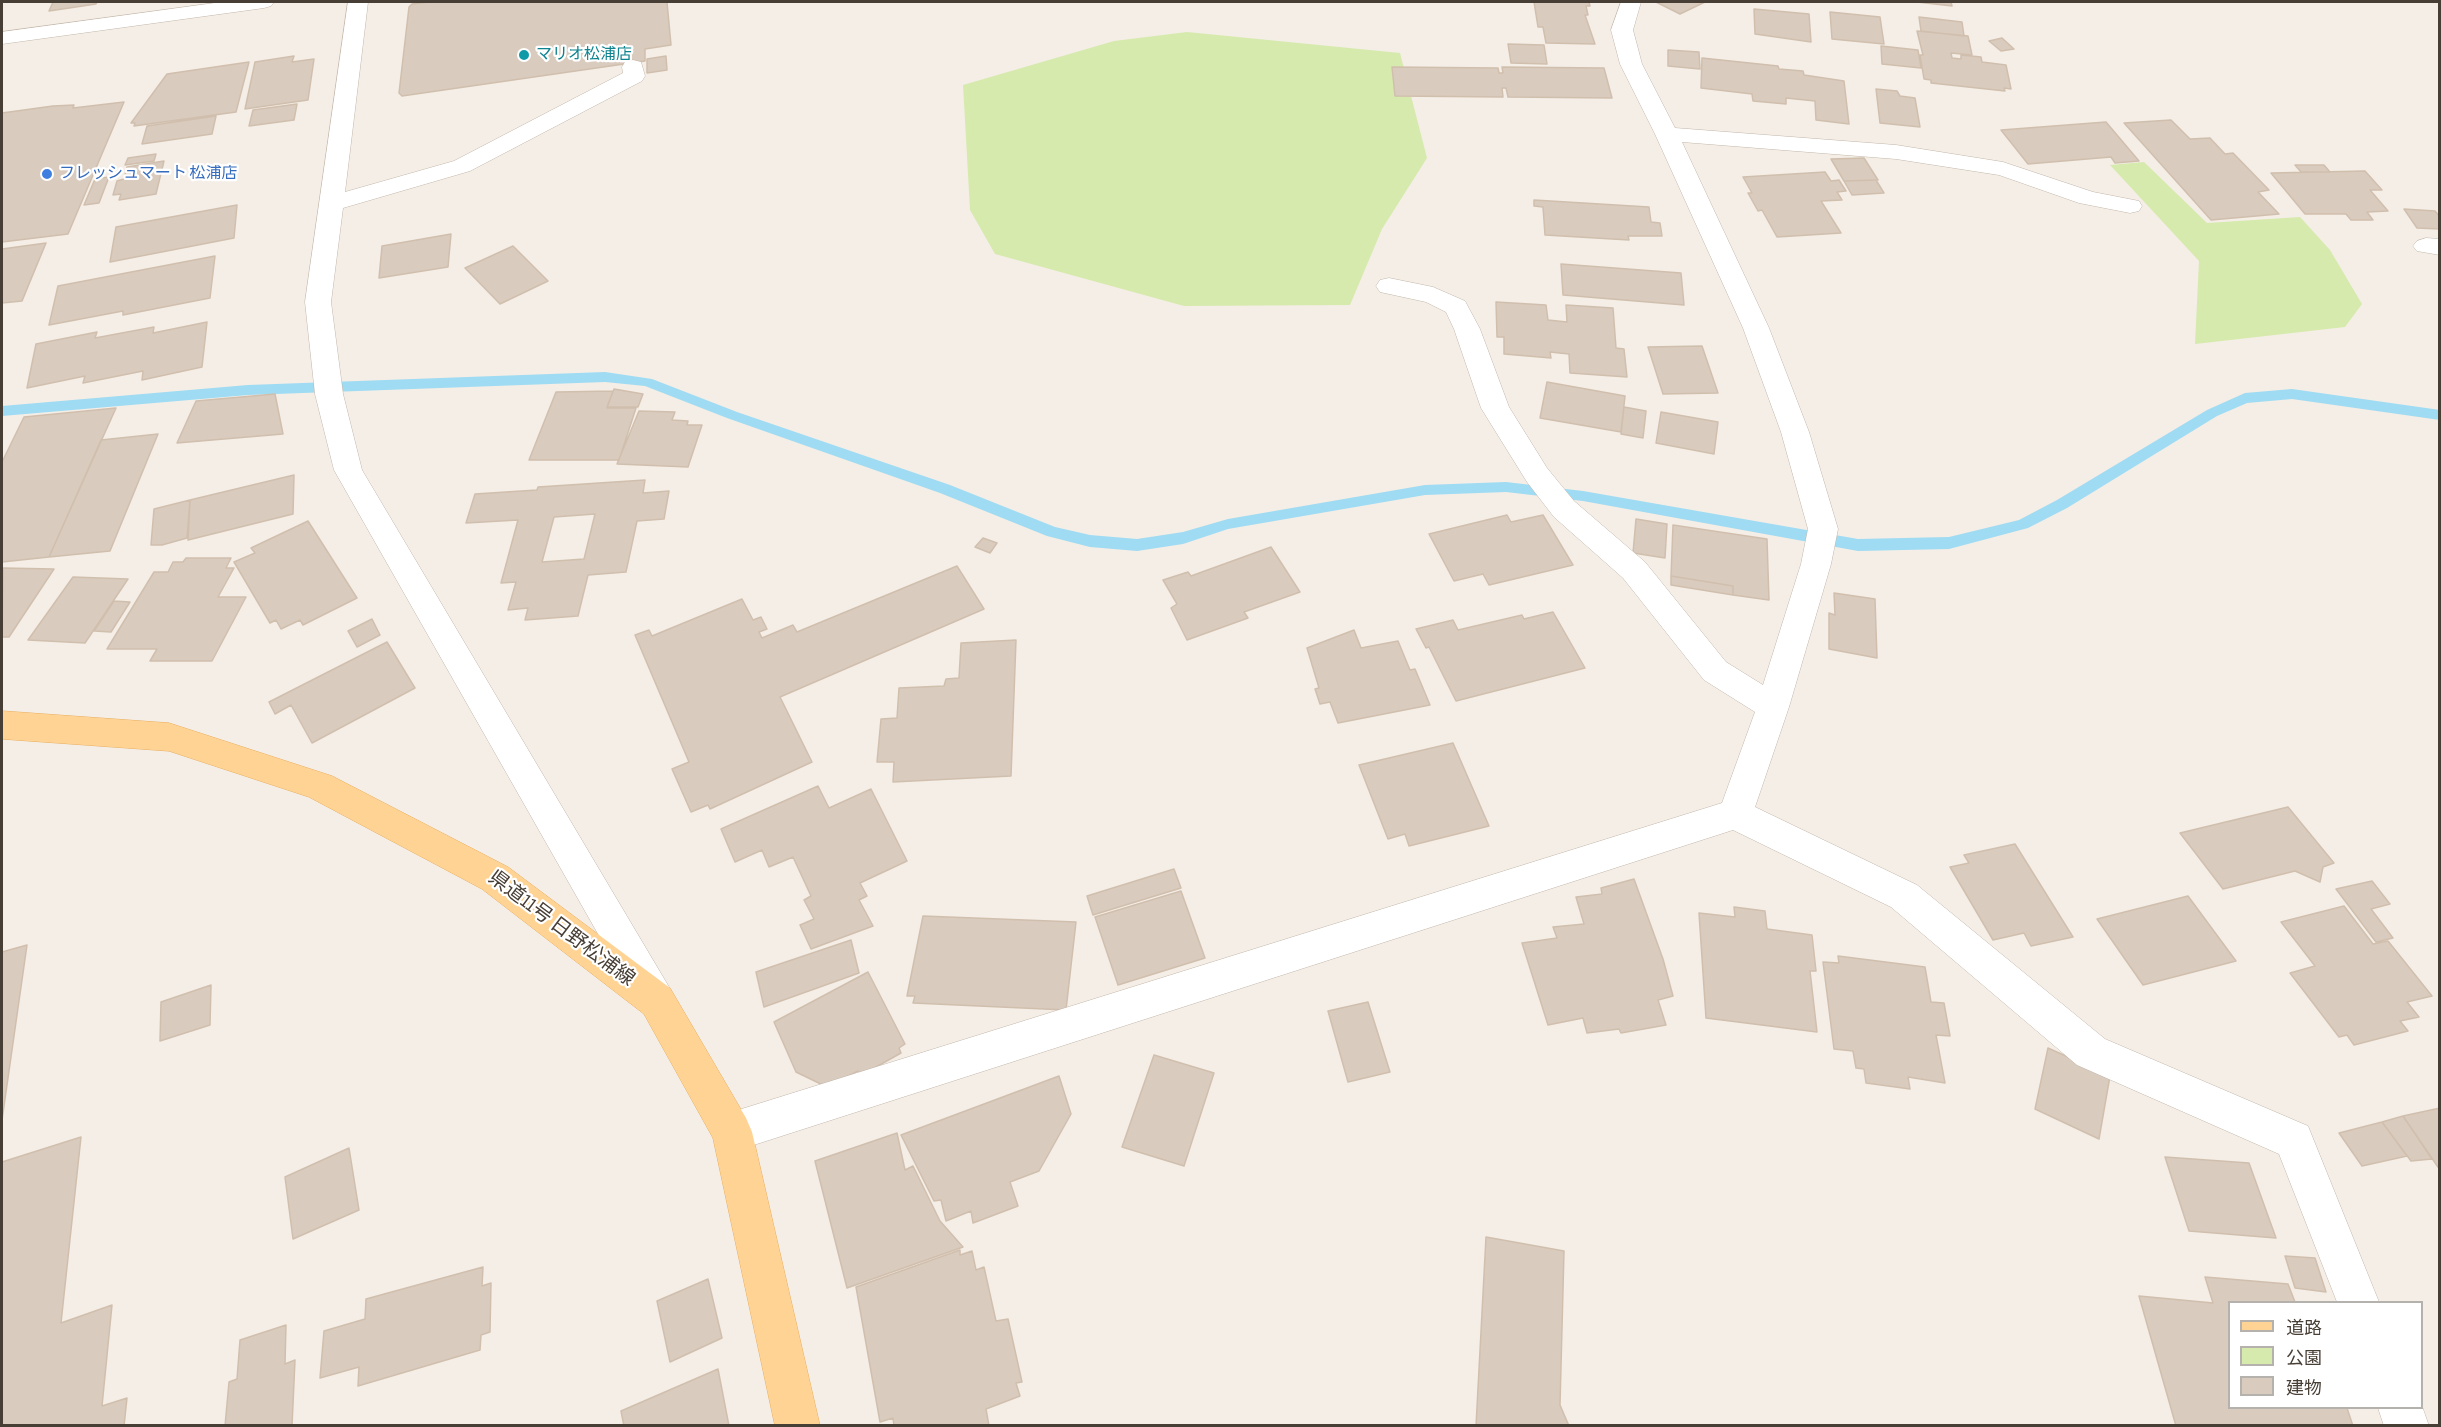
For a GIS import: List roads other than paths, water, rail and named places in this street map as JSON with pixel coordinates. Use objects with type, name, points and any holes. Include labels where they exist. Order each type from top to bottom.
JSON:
[{"type":"main road","name":"県道11号 日野松浦線","points":[[2,725],[169,737],[320,786],[495,878],[657,1001],[732,1132],[798,1425]]},
{"type":"street","points":[[2,38],[264,2]]},
{"type":"street","points":[[358,2],[318,302],[328,380],[348,470],[657,1001]]},
{"type":"street","points":[[1631,2],[1622,30],[1631,64],[1756,328],[1795,432],[1823,529],[1816,564],[1773,707],[1735,814]]},
{"type":"street","points":[[331,204],[462,166],[634,76],[633,67]]},
{"type":"street","points":[[1666,134],[1907,153],[2003,169],[2088,198],[2130,206]]},
{"type":"street","points":[[1389,286],[1433,295],[1456,308],[1467,329],[1495,408],[1537,475],[1564,508],[1634,570],[1715,671],[1773,707]]},
{"type":"street","points":[[732,1132],[1735,814],[1904,896],[2091,1052],[2294,1140],[2358,1301]]},
{"type":"street","points":[[2401,1409],[2407,1425]]},
{"type":"waterway","points":[[2,411],[248,390],[605,377],[647,382],[732,415],[945,489],[1052,532],[1090,541],[1137,545],[1183,538],[1228,524],[1425,490],[1506,487],[1583,496],[1858,545],[1949,543],[2023,524],[2062,504],[2212,413],[2245,398],[2292,394],[2440,415]]},
{"type":"place","name":"マリオ松浦店","points":[[524,55]]},
{"type":"place","name":"フレッシュマート 松浦店","points":[[47,174]]}]
